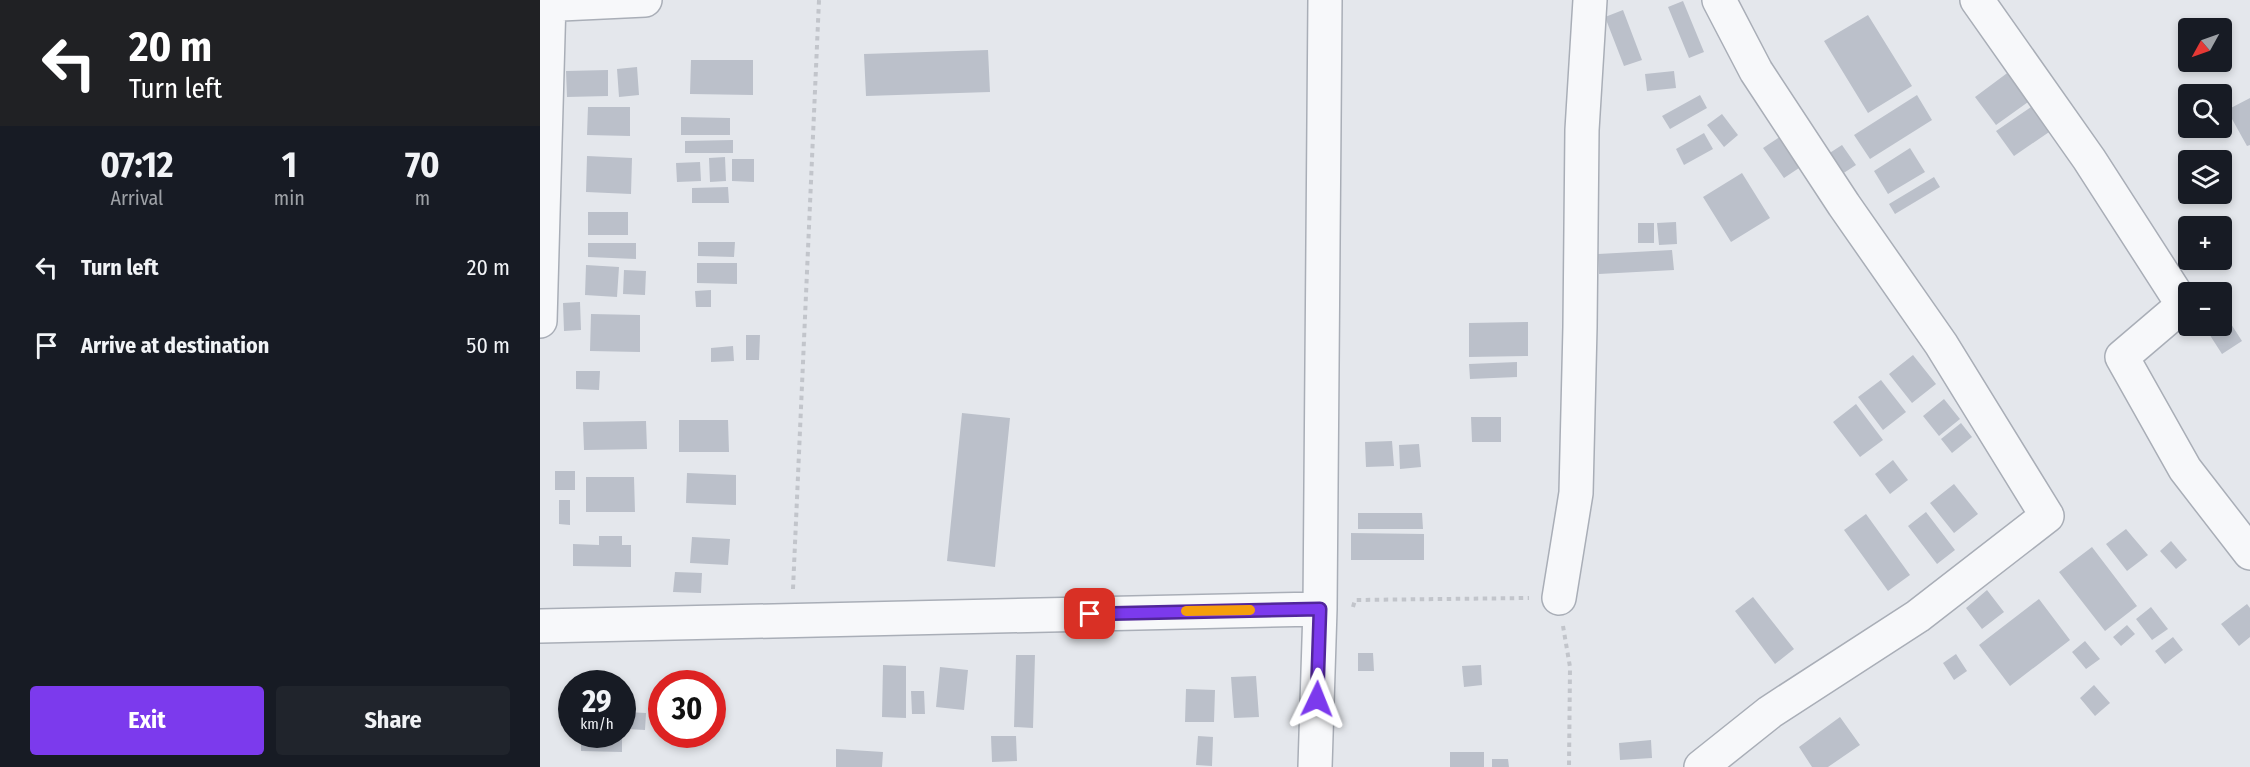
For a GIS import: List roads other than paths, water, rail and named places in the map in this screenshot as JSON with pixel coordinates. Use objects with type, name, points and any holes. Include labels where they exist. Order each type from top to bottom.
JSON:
[{"type":"street","points":[[540,321],[546,3],[645,0]]},
{"type":"street","points":[[1315,767],[1320,609],[1325,0]]},
{"type":"street","points":[[1559,598],[1576,493],[1581,130],[1590,0]]},
{"type":"street","points":[[1701,767],[1770,712],[1918,616],[2047,516],[1941,344],[1844,205],[1756,71],[1719,0]]},
{"type":"street","points":[[1977,0],[2089,159],[2183,305],[2122,357],[2185,469],[2250,553]]},
{"type":"street","points":[[540,626],[1320,609]]}]
